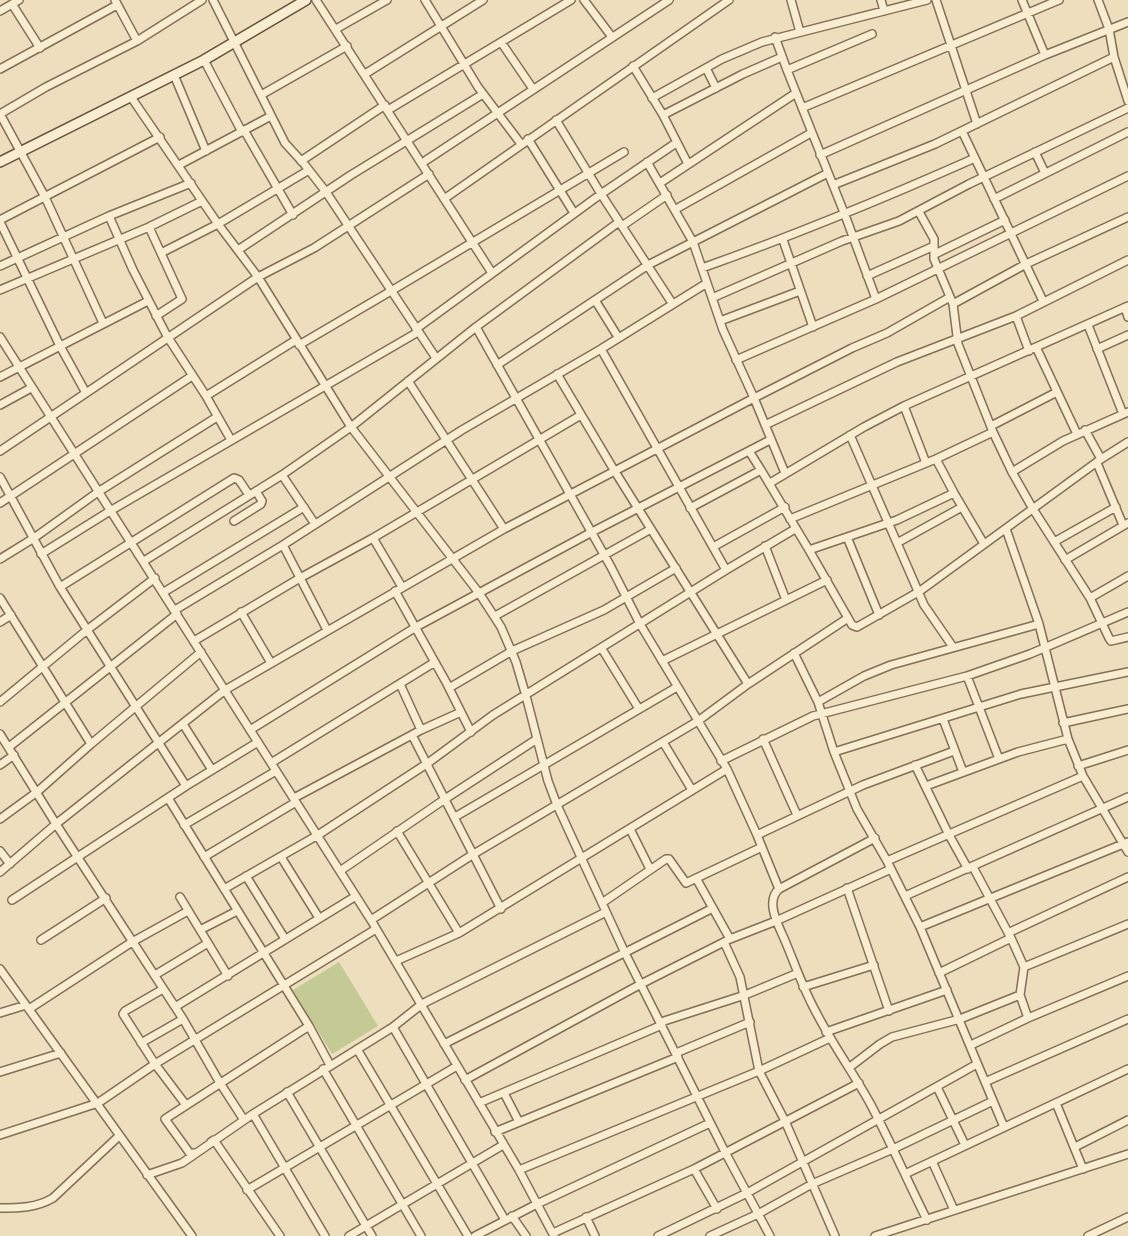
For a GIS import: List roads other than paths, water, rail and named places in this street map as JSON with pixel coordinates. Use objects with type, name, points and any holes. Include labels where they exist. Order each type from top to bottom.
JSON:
[{"type":"street","points":[[104,323],[72,259],[45,197],[0,114],[46,87],[137,41],[202,0]]},
{"type":"street","points":[[213,0],[285,143],[326,192],[436,358]]},
{"type":"street","points":[[0,162],[204,60],[306,0]]},
{"type":"street","points":[[316,0],[492,273]]},
{"type":"street","points":[[336,29],[387,0]]},
{"type":"street","points":[[425,0],[442,24],[483,94],[521,144]]},
{"type":"street","points":[[365,74],[483,0]]},
{"type":"street","points":[[302,161],[386,107],[464,64],[571,0]]},
{"type":"street","points":[[584,0],[612,38]]},
{"type":"street","points":[[444,199],[729,0]]},
{"type":"street","points":[[792,0],[800,33]]},
{"type":"street","points":[[881,0],[884,11]]},
{"type":"street","points":[[652,98],[736,52],[775,37],[800,33],[927,0]]},
{"type":"street","points":[[936,0],[977,124]]},
{"type":"street","points":[[1022,0],[1046,55]]},
{"type":"street","points":[[802,108],[1059,0]]},
{"type":"street","points":[[1098,0],[1109,29],[1113,57],[1128,101]]},
{"type":"street","points":[[422,163],[667,1]]},
{"type":"street","points":[[0,11],[15,2],[40,48]]},
{"type":"street","points":[[0,69],[116,3],[137,41]]},
{"type":"street","points":[[820,155],[1046,55],[1128,22]]},
{"type":"street","points":[[787,70],[872,34]]},
{"type":"street","points":[[775,37],[876,299]]},
{"type":"street","points":[[501,42],[533,89]]},
{"type":"street","points":[[261,95],[346,46]]},
{"type":"street","points":[[663,116],[782,57]]},
{"type":"street","points":[[833,185],[898,160],[962,131],[1113,57]]},
{"type":"street","points":[[204,60],[293,215]]},
{"type":"street","points":[[633,66],[688,164]]},
{"type":"street","points":[[706,68],[716,88]]},
{"type":"street","points":[[1119,75],[1128,70]]},
{"type":"street","points":[[174,75],[206,151]]},
{"type":"street","points":[[660,183],[796,93]]},
{"type":"street","points":[[238,250],[483,94]]},
{"type":"street","points":[[131,97],[218,224],[258,276],[351,427],[495,616],[512,651],[543,764],[557,805],[625,953],[710,1123],[770,1236]]},
{"type":"street","points":[[712,298],[853,237],[891,225],[983,176],[1128,108]]},
{"type":"street","points":[[179,165],[271,116]]},
{"type":"street","points":[[556,120],[600,194],[672,303]]},
{"type":"street","points":[[962,131],[1043,301]]},
{"type":"street","points":[[994,199],[1128,132]]},
{"type":"street","points":[[676,209],[811,133]]},
{"type":"street","points":[[86,393],[60,346],[0,221],[160,137]]},
{"type":"street","points":[[528,139],[574,213]]},
{"type":"street","points":[[41,554],[417,330],[600,194],[676,143]]},
{"type":"street","points":[[206,396],[297,342],[392,291],[624,152]]},
{"type":"street","points":[[1035,152],[1045,173]]},
{"type":"street","points":[[702,268],[783,240],[975,158]]},
{"type":"street","points":[[647,162],[693,242],[720,321],[785,473]]},
{"type":"street","points":[[161,253],[279,190],[309,170]]},
{"type":"street","points":[[497,365],[648,265],[828,173]]},
{"type":"street","points":[[0,451],[258,276],[314,248],[429,174]]},
{"type":"street","points":[[736,360],[938,270],[1128,176]]},
{"type":"street","points":[[0,266],[109,216],[191,183]]},
{"type":"street","points":[[144,561],[282,475],[351,427],[476,327],[621,224],[667,195]]},
{"type":"street","points":[[0,290],[202,201]]},
{"type":"street","points":[[919,212],[934,239],[934,259],[952,300],[956,339],[970,378],[1012,472],[1090,598],[1111,641],[1128,637]]},
{"type":"street","points":[[109,216],[156,316],[231,440]]},
{"type":"street","points":[[0,872],[56,824],[225,690],[327,630],[504,529],[656,448],[852,348],[1128,217]]},
{"type":"street","points":[[867,276],[1005,220]]},
{"type":"street","points":[[149,226],[182,299],[156,316]]},
{"type":"street","points":[[783,240],[813,327]]},
{"type":"street","points":[[765,425],[897,362],[1016,316],[1128,260]]},
{"type":"street","points":[[9,747],[176,612],[446,440],[601,349],[706,283]]},
{"type":"street","points":[[720,321],[800,291]]},
{"type":"street","points":[[595,300],[618,337]]},
{"type":"street","points":[[0,377],[148,301]]},
{"type":"street","points":[[770,483],[904,406],[1126,307],[1128,316]]},
{"type":"street","points":[[1016,316],[1077,434]]},
{"type":"street","points":[[1012,472],[1077,434],[1125,413],[1088,324]]},
{"type":"street","points":[[476,327],[538,441],[592,532],[640,624],[727,769],[779,888]]},
{"type":"street","points":[[1097,349],[1128,335]]},
{"type":"street","points":[[0,337],[371,920],[519,1170],[553,1234],[694,1168],[859,1083]]},
{"type":"street","points":[[601,349],[726,570]]},
{"type":"street","points":[[557,374],[638,509],[748,684]]},
{"type":"street","points":[[0,503],[192,376]]},
{"type":"street","points":[[408,381],[504,529]]},
{"type":"street","points":[[0,405],[31,387]]},
{"type":"street","points":[[790,519],[936,459],[1057,392]]},
{"type":"street","points":[[904,406],[926,463]]},
{"type":"street","points":[[194,642],[241,612],[373,538],[581,416]]},
{"type":"street","points":[[0,559],[34,538],[98,492],[217,417]]},
{"type":"street","points":[[1065,560],[1126,524],[1116,507],[1085,430]]},
{"type":"street","points":[[850,435],[928,611],[953,647]]},
{"type":"street","points":[[250,730],[416,627],[770,440]]},
{"type":"street","points":[[748,451],[785,507],[795,529],[852,625],[857,627],[920,591],[1128,442]]},
{"type":"street","points":[[936,459],[984,544]]},
{"type":"street","points":[[690,508],[761,470]]},
{"type":"street","points":[[282,475],[315,524]]},
{"type":"street","points":[[0,477],[60,587],[186,786]]},
{"type":"street","points":[[60,587],[234,478],[239,480],[249,495]]},
{"type":"street","points":[[234,521],[261,504],[262,501],[256,491]]},
{"type":"street","points":[[809,550],[890,523],[954,493]]},
{"type":"street","points":[[164,592],[304,507]]},
{"type":"street","points":[[713,547],[785,507]]},
{"type":"street","points":[[897,543],[962,507]]},
{"type":"street","points":[[1054,542],[1116,507]]},
{"type":"street","points":[[495,616],[651,529]]},
{"type":"street","points":[[224,890],[318,836],[428,763],[493,715],[795,529]]},
{"type":"street","points":[[1006,529],[1039,624],[1063,723],[1078,766],[1126,843],[1128,852]]},
{"type":"street","points":[[846,537],[879,615]]},
{"type":"street","points":[[373,538],[471,732]]},
{"type":"street","points":[[283,545],[327,630]]},
{"type":"street","points":[[765,546],[786,600]]},
{"type":"street","points":[[449,688],[512,651],[594,615],[676,568]]},
{"type":"street","points":[[1090,598],[1128,576]]},
{"type":"street","points":[[0,702],[154,578]]},
{"type":"street","points":[[662,661],[827,580]]},
{"type":"street","points":[[0,598],[91,744]]},
{"type":"street","points":[[241,612],[271,663]]},
{"type":"street","points":[[721,761],[763,739],[821,714],[967,676],[1046,648],[1128,612]]},
{"type":"street","points":[[0,622],[11,615]]},
{"type":"street","points":[[371,920],[472,855],[698,722],[748,684],[848,618]]},
{"type":"street","points":[[818,702],[878,669],[1039,624]]},
{"type":"street","points":[[602,649],[639,709]]},
{"type":"street","points":[[0,819],[38,792],[91,744],[201,652]]},
{"type":"street","points":[[794,653],[818,702],[834,752],[861,817],[875,838],[920,927],[1004,1127]]},
{"type":"street","points":[[271,763],[435,662]]},
{"type":"street","points":[[834,752],[1021,694],[1128,672]]},
{"type":"street","points":[[967,676],[999,759]]},
{"type":"street","points":[[399,684],[421,730]]},
{"type":"street","points":[[455,817],[677,687]]},
{"type":"street","points":[[1063,723],[1128,709]]},
{"type":"street","points":[[204,856],[295,800],[421,730],[461,712]]},
{"type":"street","points":[[943,719],[963,772]]},
{"type":"street","points":[[183,724],[212,770]]},
{"type":"street","points":[[0,734],[183,1019],[244,1120]]},
{"type":"street","points":[[412,735],[501,909]]},
{"type":"street","points":[[340,871],[537,739]]},
{"type":"street","points":[[763,739],[797,815]]},
{"type":"street","points":[[926,786],[1031,748],[1068,739]]},
{"type":"street","points":[[12,900],[78,855],[258,742]]},
{"type":"street","points":[[663,742],[692,790]]},
{"type":"street","points":[[1078,766],[1128,750]]},
{"type":"street","points":[[757,835],[850,791],[954,751]]},
{"type":"street","points":[[0,765],[14,755]]},
{"type":"street","points":[[915,765],[949,835],[989,899],[1024,967],[1020,995],[1028,1018]]},
{"type":"street","points":[[396,961],[459,933],[501,909],[727,769]]},
{"type":"street","points":[[184,825],[276,771]]},
{"type":"street","points":[[887,861],[1083,776]]},
{"type":"street","points":[[905,896],[1128,797]]},
{"type":"street","points":[[168,798],[309,1026],[330,1065]]},
{"type":"street","points":[[630,830],[650,869]]},
{"type":"street","points":[[397,831],[459,933]]},
{"type":"street","points":[[875,838],[779,888],[772,897],[776,921],[803,987],[828,1035],[859,1083],[927,1220]]},
{"type":"street","points":[[920,927],[1126,843]]},
{"type":"street","points":[[602,903],[667,858],[685,882],[688,882],[762,847]]},
{"type":"street","points":[[0,851],[10,864]]},
{"type":"street","points":[[281,857],[319,918]]},
{"type":"street","points":[[465,1080],[727,940],[776,921],[891,869]]},
{"type":"street","points":[[246,876],[285,939]]},
{"type":"street","points":[[939,973],[1128,877]]},
{"type":"street","points":[[696,878],[713,908],[740,976],[759,1071],[803,1162],[835,1236]]},
{"type":"street","points":[[847,888],[889,1011]]},
{"type":"street","points":[[175,1007],[356,896]]},
{"type":"street","points":[[180,897],[228,975]]},
{"type":"street","points":[[40,940],[106,898]]},
{"type":"street","points":[[444,1044],[713,908]]},
{"type":"street","points":[[200,930],[237,910]]},
{"type":"street","points":[[0,1013],[28,1007],[132,942],[188,911]]},
{"type":"street","points":[[309,1026],[165,1119],[191,1155],[323,1069],[393,1027],[422,1004],[606,912]]},
{"type":"street","points":[[1024,967],[1128,924]]},
{"type":"street","points":[[0,1135],[98,1103],[155,1064],[376,929]]},
{"type":"street","points":[[155,975],[208,944]]},
{"type":"street","points":[[803,987],[874,965]]},
{"type":"street","points":[[0,969],[192,1236]]},
{"type":"street","points":[[478,1103],[662,1024],[745,995],[798,973]]},
{"type":"street","points":[[971,1046],[1028,1018],[1128,976]]},
{"type":"street","points":[[164,989],[123,1014],[155,1064],[186,1105]]},
{"type":"street","points":[[519,1170],[759,1071],[828,1035],[947,990]]},
{"type":"street","points":[[850,1067],[892,1037],[960,1019],[1020,995]]},
{"type":"street","points":[[141,1043],[183,1019]]},
{"type":"street","points":[[985,1082],[1128,1019]]},
{"type":"street","points":[[495,1132],[750,1022]]},
{"type":"street","points":[[393,1027],[472,1163],[509,1218],[526,1236]]},
{"type":"street","points":[[357,1049],[468,1236]]},
{"type":"street","points":[[0,1072],[61,1053]]},
{"type":"street","points":[[658,1236],[747,1193],[977,1064]]},
{"type":"street","points":[[247,1190],[457,1066]]},
{"type":"street","points":[[323,1069],[354,1126],[421,1236]]},
{"type":"street","points":[[904,1174],[1128,1069]]},
{"type":"street","points":[[937,1087],[965,1145]]},
{"type":"street","points":[[287,1092],[372,1236]]},
{"type":"street","points":[[504,1093],[519,1122]]},
{"type":"street","points":[[710,1236],[758,1214],[812,1184],[993,1101]]},
{"type":"street","points":[[1056,1103],[1083,1169]]},
{"type":"street","points":[[253,1114],[325,1236]]},
{"type":"street","points":[[1075,1147],[1128,1120]]},
{"type":"street","points":[[477,1235],[537,1204],[710,1123]]},
{"type":"street","points":[[0,1208],[32,1207],[45,1203],[119,1136]]},
{"type":"street","points":[[147,1175],[182,1163],[214,1140]]},
{"type":"street","points":[[214,1140],[280,1236]]},
{"type":"street","points":[[349,1236],[503,1145]]},
{"type":"street","points":[[875,1236],[885,1235],[954,1210],[1128,1154]]},
{"type":"street","points":[[932,1161],[954,1210]]},
{"type":"street","points":[[694,1168],[717,1209]]},
{"type":"street","points":[[586,1217],[595,1236]]},
{"type":"street","points":[[1088,1236],[1128,1217]]}]
